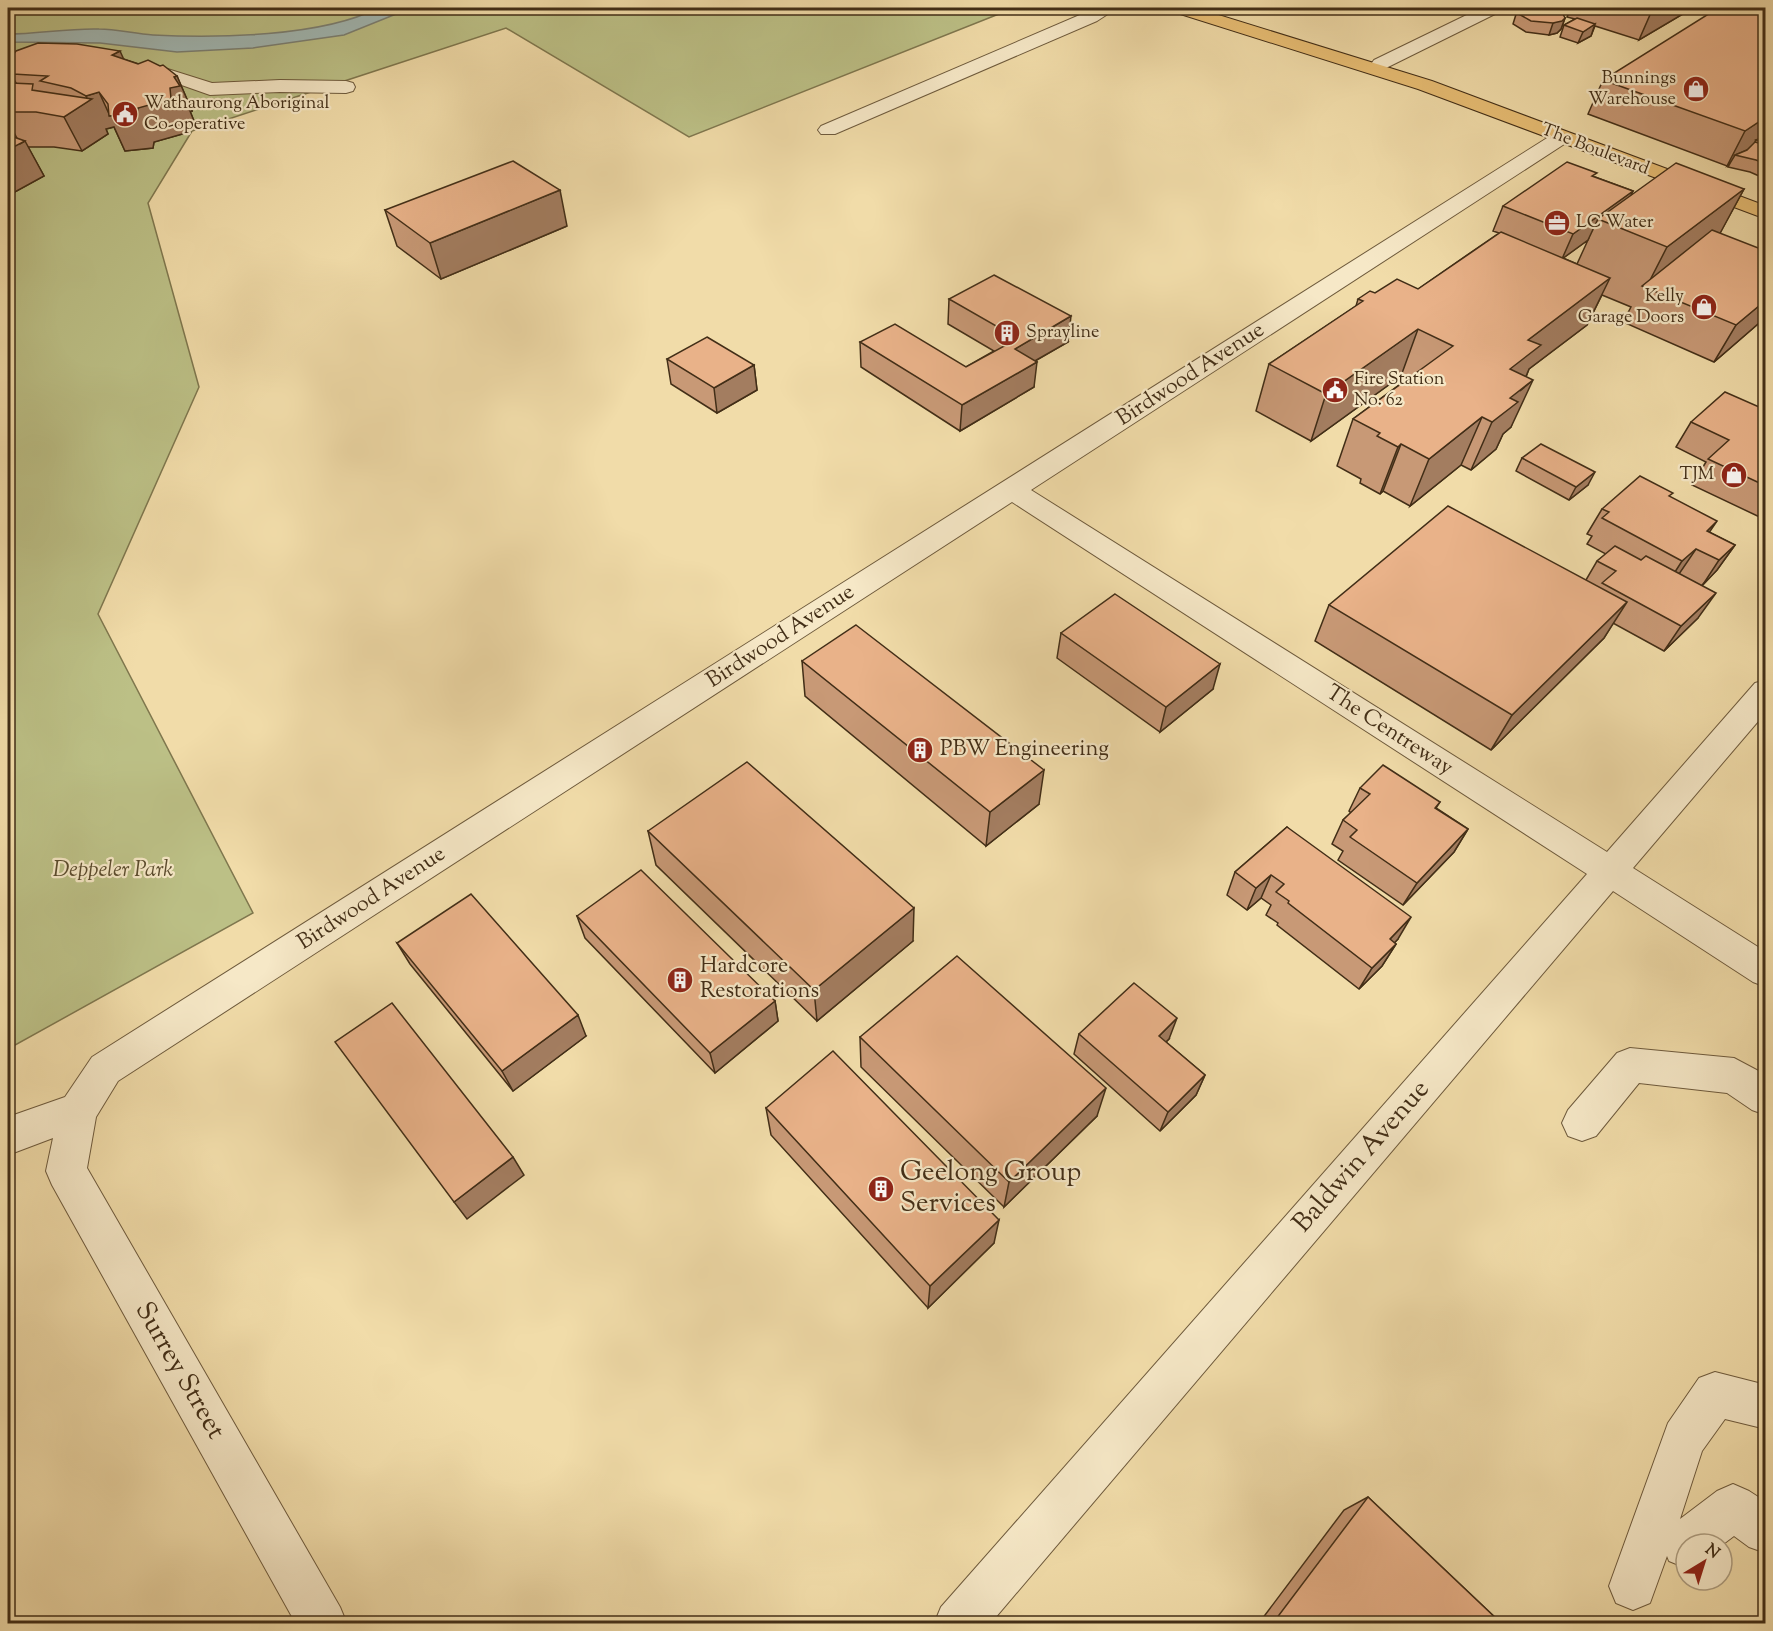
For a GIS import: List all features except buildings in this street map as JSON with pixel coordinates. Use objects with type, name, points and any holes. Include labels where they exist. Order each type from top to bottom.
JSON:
[{"type":"main road","name":"The Boulevard","points":[[1180,8],[1425,85],[1766,213]]},
{"type":"main road","name":"The Boulevard","points":[[1283,22],[1425,85]]},
{"type":"street","points":[[828,130],[1108,8]]},
{"type":"street","points":[[1380,64],[1494,8]]},
{"type":"street","points":[[111,71],[158,71],[210,89],[280,86],[346,87]]},
{"type":"street","name":"Birdwood Avenue","points":[[78,1111],[105,1069],[1562,138]]},
{"type":"street","name":"The Centreway","points":[[1012,490],[1766,971]]},
{"type":"street","name":"Baldwin Avenue","points":[[958,1623],[1766,691]]},
{"type":"street","points":[[1582,1123],[1630,1065],[1734,1076],[1766,1097]]},
{"type":"street","points":[[8,1136],[78,1111]]},
{"type":"street","name":"Surrey Street","points":[[78,1111],[66,1171],[323,1623]]},
{"type":"street","points":[[1674,1554],[1633,1586],[1684,1439],[1715,1394],[1766,1407]]},
{"type":"street","points":[[1701,1532],[1733,1507],[1766,1530]]},
{"type":"green space","name":"Deppeler Park","points":[[8,8],[1014,8],[689,137],[506,28],[192,131],[148,203],[199,387],[98,614],[253,913],[8,1049]]},
{"type":"water","points":[[378,8],[411,8],[344,35],[253,48],[177,52],[100,43],[8,42],[8,34],[87,29],[178,36],[268,34],[328,25],[355,18]]},
{"type":"place","name":"Bunnings Warehouse","points":[[1696,89]]},
{"type":"place","name":"Wathaurong Aboriginal Co-operative","points":[[125,114]]},
{"type":"place","name":"LC Water","points":[[1557,223]]},
{"type":"place","name":"Kelly Garage Doors","points":[[1704,307]]},
{"type":"place","name":"Sprayline","points":[[1007,333]]},
{"type":"place","name":"Fire Station No. 62","points":[[1335,390]]},
{"type":"place","name":"TJM","points":[[1734,475]]},
{"type":"place","name":"PBW Engineering","points":[[920,750]]},
{"type":"place","name":"Hardcore Restorations","points":[[680,980]]},
{"type":"place","name":"Geelong Group Services","points":[[881,1189]]}]
